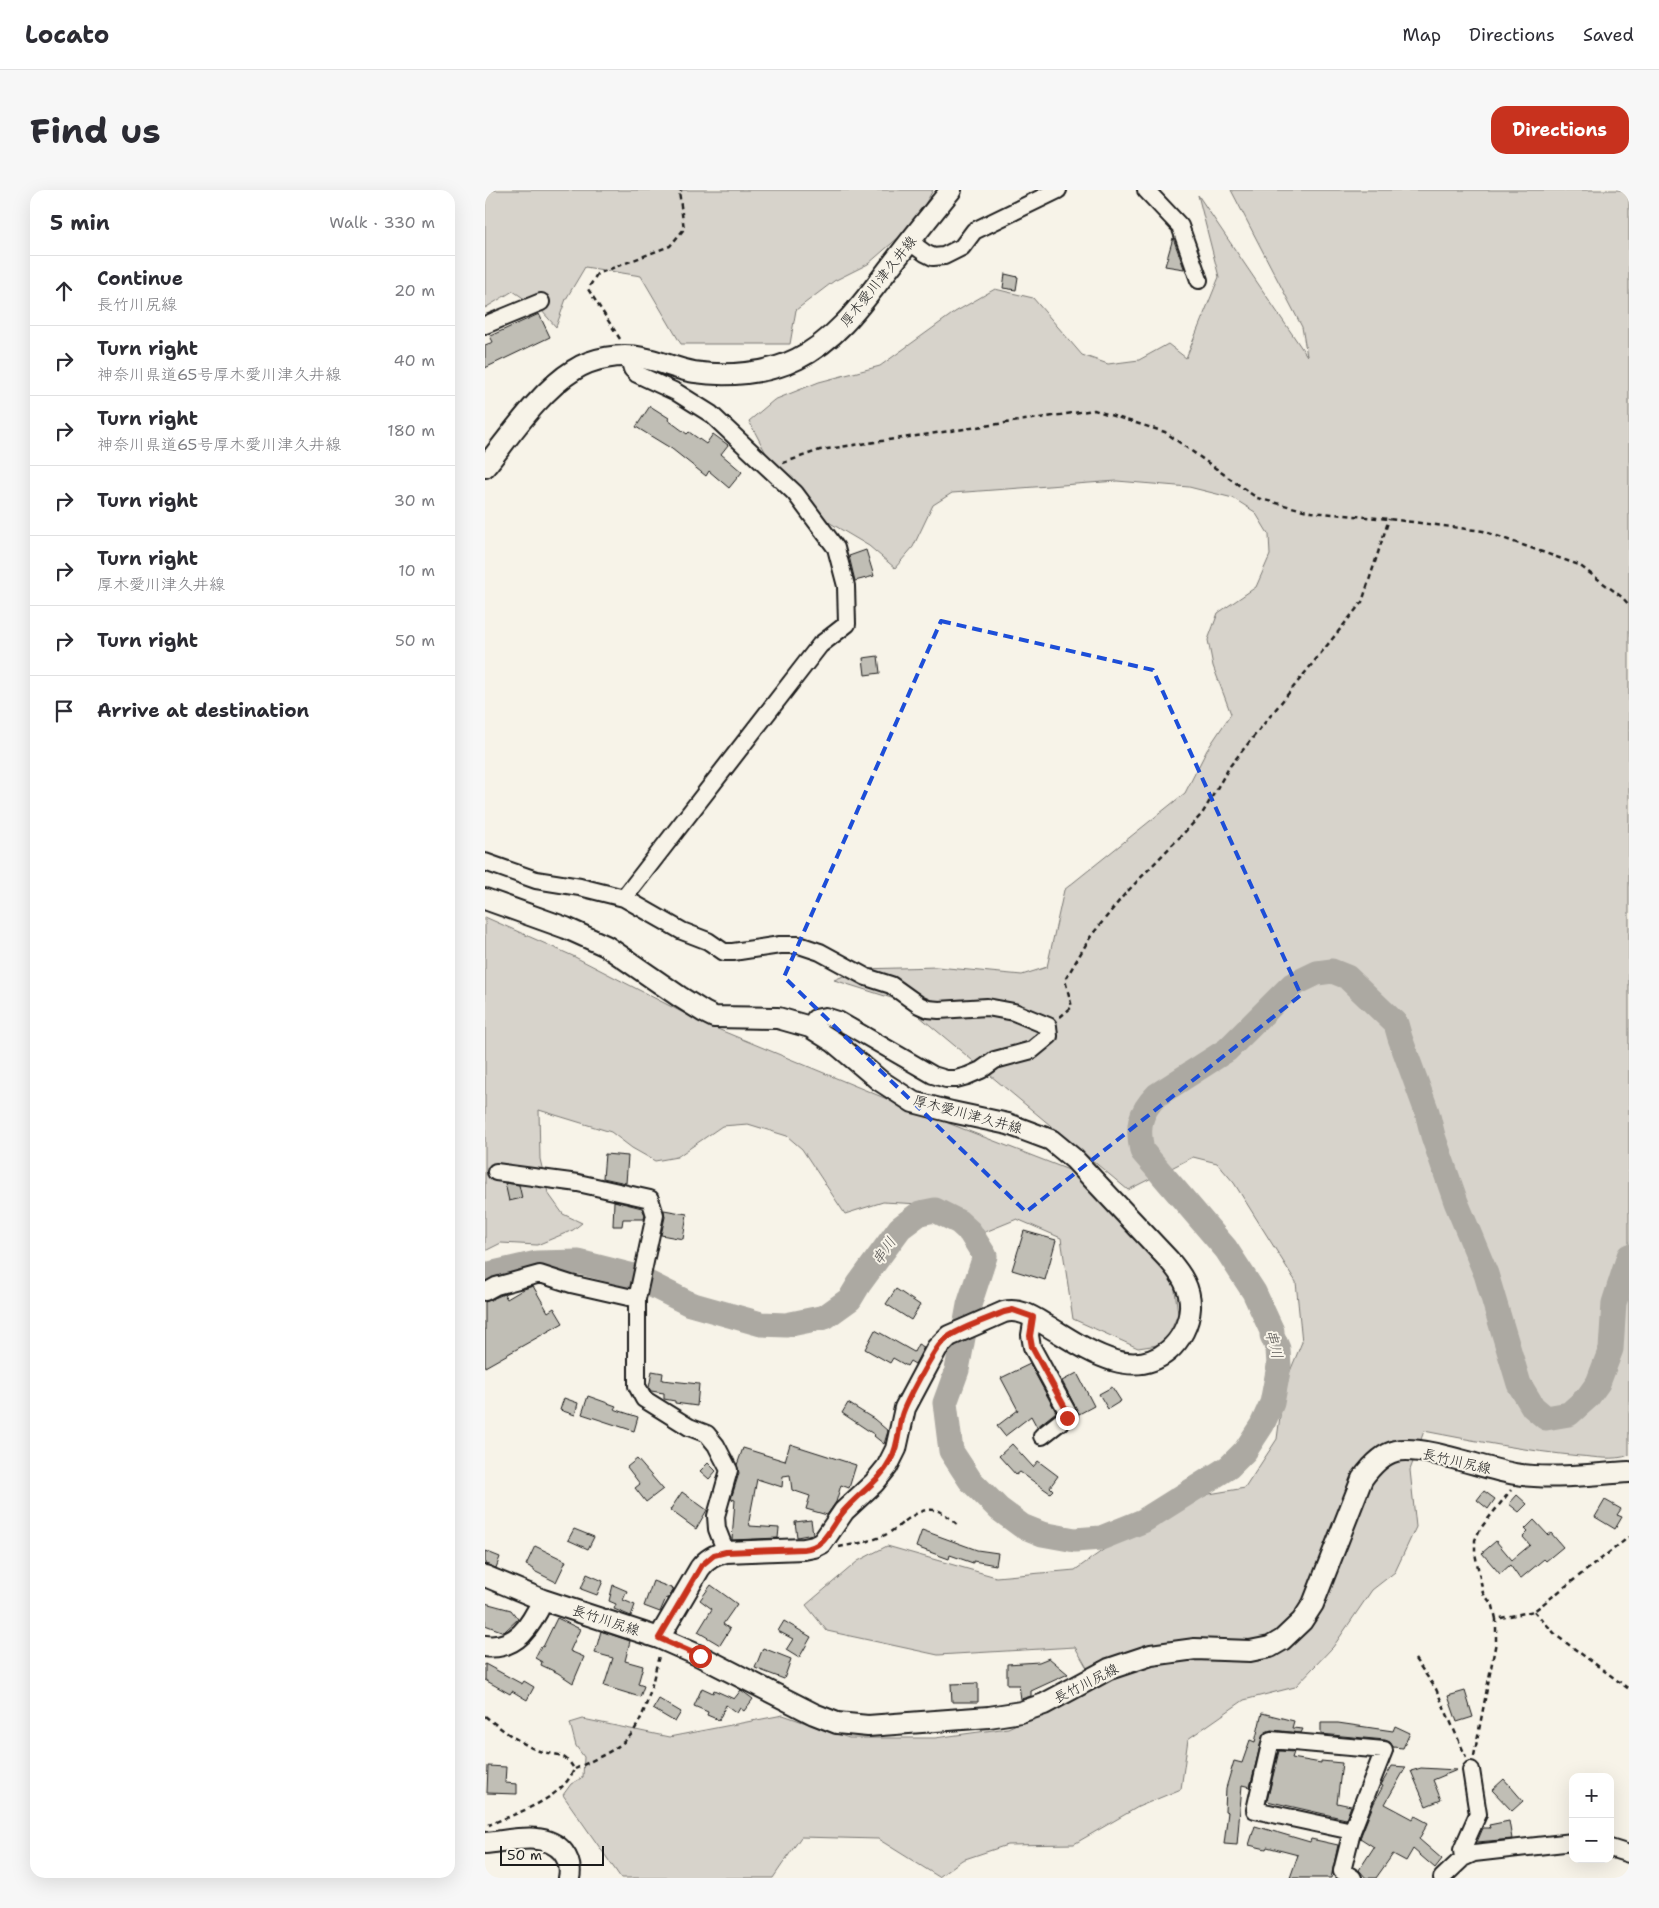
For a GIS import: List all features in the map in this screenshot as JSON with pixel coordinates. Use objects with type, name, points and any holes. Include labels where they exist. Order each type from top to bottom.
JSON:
[{"type":"main road","name":"厚木愛川津久井線","points":[[485,467],[539,400],[562,378],[591,362],[628,356],[694,372],[712,374],[750,372],[796,360],[813,350],[839,330],[859,309],[951,190]]},
{"type":"main road","name":"厚木愛川津久井線","points":[[485,899],[566,928],[605,946],[688,1002],[714,1017],[778,1018],[810,1027],[833,1042],[879,1080],[913,1102],[1008,1124],[1051,1140],[1074,1158],[1182,1276],[1189,1292],[1190,1302],[1187,1324],[1178,1341],[1160,1357],[1142,1363],[1116,1362],[1105,1358],[1033,1317],[1013,1310],[1004,1312],[949,1336],[937,1348],[905,1408],[896,1449],[887,1466],[874,1483],[844,1511],[821,1543]]},
{"type":"main road","name":"長竹川尻線","points":[[485,1576],[543,1600],[659,1638],[700,1656],[814,1714],[837,1723],[868,1726],[958,1720],[1006,1715],[1028,1710],[1054,1700],[1109,1669],[1151,1655],[1195,1649],[1250,1651],[1270,1647],[1283,1640],[1302,1621],[1313,1604],[1362,1479],[1371,1467],[1396,1451],[1422,1451],[1516,1474],[1561,1476],[1629,1472]]},
{"type":"main road","points":[[659,1638],[702,1565],[714,1555],[726,1552],[804,1549],[821,1543]]},
{"type":"main road","points":[[485,1646],[499,1646],[518,1637],[529,1626],[543,1600]]},
{"type":"main road","points":[[485,1843],[532,1838],[552,1843],[565,1855],[569,1863],[569,1878]]},
{"type":"street","points":[[910,242],[925,253],[933,256],[944,256],[962,247],[974,231],[1058,190]]},
{"type":"street","points":[[1146,190],[1180,226],[1199,280]]},
{"type":"street","points":[[485,325],[541,302]]},
{"type":"street","points":[[624,898],[820,645],[847,624],[846,586],[836,548],[795,493],[711,414],[676,392],[637,374],[632,369],[628,356]]},
{"type":"street","points":[[485,862],[536,880],[580,887],[624,898],[682,930],[708,940],[724,952],[780,945],[799,945],[821,952],[866,977],[891,985],[919,1005],[928,1009],[987,1007],[1014,1012],[1048,1026],[1049,1036],[1032,1050],[995,1060],[981,1070],[956,1079],[945,1079],[933,1075],[838,1020],[820,1016],[815,1018],[810,1027]]},
{"type":"street","points":[[496,1172],[578,1182],[650,1199],[655,1215],[637,1299],[637,1386],[644,1399],[689,1426],[707,1434],[716,1445],[729,1470],[716,1516],[717,1530],[726,1552]]},
{"type":"street","points":[[485,1292],[496,1286],[540,1274],[571,1284],[637,1299]]},
{"type":"street","points":[[1033,1317],[1030,1336],[1032,1347],[1069,1415],[1042,1436]]},
{"type":"street","points":[[1352,1831],[1255,1810],[1271,1740],[1383,1750],[1352,1831],[1342,1871],[1353,1878]]},
{"type":"street","points":[[1463,1858],[1462,1850],[1478,1814],[1471,1770]]},
{"type":"street","points":[[1442,1878],[1463,1858],[1474,1853],[1569,1842]]},
{"type":"street","points":[[1614,1849],[1629,1854]]},
{"type":"path","points":[[628,356],[623,343],[588,289],[597,274],[670,246],[684,229],[679,191],[682,190]]},
{"type":"path","points":[[768,468],[821,450],[1093,410],[1165,432],[1257,498],[1311,512],[1389,519],[1483,531],[1579,565],[1629,604]]},
{"type":"path","points":[[1048,1026],[1072,1007],[1065,980],[1091,936],[1124,895],[1202,814],[1231,766],[1362,602],[1389,519]]},
{"type":"path","points":[[1471,1770],[1496,1642],[1496,1618],[1493,1606],[1483,1593],[1475,1553],[1475,1540],[1480,1529],[1514,1486],[1516,1474]]},
{"type":"path","points":[[821,1543],[837,1547],[876,1540],[888,1534],[915,1514],[926,1510],[939,1512],[957,1524]]},
{"type":"path","points":[[1496,1618],[1534,1611],[1629,1537]]},
{"type":"path","points":[[1534,1611],[1557,1636],[1629,1689]]},
{"type":"path","points":[[485,1826],[544,1800],[571,1777],[574,1769],[613,1748],[628,1737],[641,1716],[661,1649],[659,1638]]},
{"type":"path","points":[[1415,1659],[1435,1689],[1471,1770]]},
{"type":"path","points":[[485,1716],[507,1735],[537,1750],[560,1754],[569,1760],[574,1769]]},
{"type":"highlighted area","points":[[941,621],[1153,670],[1301,995],[1026,1212],[784,977]]},
{"type":"shaded area","points":[[485,190],[933,190],[914,224],[868,264],[834,281],[796,310],[790,344],[681,344],[641,276],[585,267],[566,299],[556,327],[541,310],[513,291],[485,308]]},
{"type":"shaded area","points":[[1231,190],[1629,190],[1629,1455],[1618,1458],[1605,1458],[1560,1454],[1424,1431],[1410,1470],[1416,1527],[1395,1572],[1372,1590],[1333,1647],[1295,1687],[1244,1700],[1188,1739],[1181,1789],[1138,1807],[1074,1844],[1007,1845],[962,1860],[939,1877],[878,1839],[801,1837],[773,1878],[621,1878],[563,1795],[571,1784],[583,1777],[584,1757],[576,1746],[570,1723],[583,1719],[669,1737],[783,1715],[849,1738],[935,1738],[1008,1728],[1098,1687],[1075,1647],[938,1655],[827,1631],[806,1605],[858,1561],[887,1546],[996,1577],[1075,1570],[1123,1536],[1209,1494],[1245,1488],[1277,1439],[1284,1386],[1302,1342],[1296,1282],[1234,1183],[1217,1163],[1193,1157],[1128,1190],[901,1001],[834,980],[860,969],[937,967],[1022,975],[1047,967],[1064,890],[1185,793],[1207,750],[1231,714],[1213,666],[1208,640],[1218,613],[1256,587],[1270,555],[1269,535],[1255,512],[1233,498],[1189,487],[1117,481],[952,493],[933,505],[913,547],[895,568],[869,546],[810,511],[778,476],[749,421],[774,400],[819,382],[880,366],[955,312],[995,289],[1033,298],[1082,355],[1108,364],[1139,360],[1168,344],[1186,358],[1219,277],[1198,195],[1307,356],[1302,327]]},
{"type":"shaded area","points":[[485,917],[573,956],[703,1023],[899,1104],[1074,1172],[1174,1282],[1178,1314],[1165,1344],[1138,1348],[1073,1319],[1061,1238],[1017,1219],[973,1237],[920,1204],[883,1202],[845,1214],[802,1149],[787,1136],[748,1124],[722,1126],[677,1157],[655,1161],[632,1148],[611,1132],[539,1110],[540,1159],[548,1193],[563,1214],[582,1223],[573,1230],[537,1245],[501,1243],[485,1251]]},
{"type":"building","points":[[1173,238],[1184,268],[1184,269],[1165,266]]},
{"type":"building","points":[[1005,274],[1018,277],[1016,290],[1003,288]]},
{"type":"building","points":[[539,314],[550,337],[485,368],[485,345],[493,342],[490,336]]},
{"type":"building","points":[[650,406],[669,418],[668,420],[687,434],[689,432],[706,444],[713,434],[728,445],[721,454],[742,472],[729,488],[709,471],[706,476],[672,449],[636,427]]},
{"type":"building","points":[[866,550],[874,576],[855,581],[849,556]]},
{"type":"building","points":[[878,656],[880,673],[865,675],[863,658]]},
{"type":"building","points":[[605,1154],[628,1156],[626,1183],[603,1178]]},
{"type":"building","points":[[505,1183],[519,1185],[522,1198],[509,1201]]},
{"type":"building","points":[[614,1201],[642,1208],[645,1215],[644,1219],[623,1219],[622,1226],[613,1226]]},
{"type":"building","points":[[664,1210],[687,1214],[683,1239],[661,1235],[665,1217]]},
{"type":"building","points":[[1024,1231],[1056,1240],[1045,1280],[1012,1270]]},
{"type":"building","points":[[533,1286],[548,1312],[554,1308],[563,1323],[485,1367],[485,1302],[504,1294],[507,1299]]},
{"type":"building","points":[[896,1289],[920,1305],[911,1320],[886,1304]]},
{"type":"building","points":[[875,1330],[914,1352],[918,1344],[924,1347],[915,1364],[910,1361],[907,1366],[893,1358],[890,1363],[865,1349]]},
{"type":"building","points":[[1030,1364],[1056,1412],[1037,1427],[1031,1416],[1005,1436],[997,1426],[1018,1410],[1001,1378]]},
{"type":"building","points":[[652,1371],[663,1373],[662,1380],[699,1384],[697,1406],[675,1403],[675,1401],[664,1399],[664,1393],[651,1391],[649,1388]]},
{"type":"building","points":[[1077,1373],[1094,1406],[1079,1414],[1062,1381]]},
{"type":"building","points":[[1112,1387],[1121,1401],[1108,1409],[1099,1394]]},
{"type":"building","points":[[588,1396],[616,1406],[614,1409],[638,1417],[634,1431],[582,1414]]},
{"type":"building","points":[[564,1398],[578,1403],[575,1415],[560,1410]]},
{"type":"building","points":[[848,1403],[874,1419],[888,1431],[884,1444],[875,1435],[842,1413]]},
{"type":"building","points":[[790,1444],[856,1465],[849,1488],[841,1485],[836,1502],[827,1515],[806,1509],[810,1496],[792,1490],[790,1475],[783,1476],[782,1487],[757,1479],[749,1521],[750,1526],[779,1528],[778,1538],[732,1540],[735,1500],[731,1499],[739,1473],[737,1465],[743,1448],[785,1461]]},
{"type":"building","points":[[1012,1444],[1033,1467],[1038,1461],[1058,1476],[1050,1487],[1053,1490],[1050,1493],[1020,1472],[1016,1475],[999,1456]]},
{"type":"building","points":[[637,1459],[663,1489],[646,1502],[635,1488],[640,1484],[627,1467]]},
{"type":"building","points":[[708,1463],[716,1471],[709,1479],[700,1471]]},
{"type":"building","points":[[1484,1491],[1495,1499],[1488,1509],[1477,1500]]},
{"type":"building","points":[[682,1492],[707,1510],[696,1529],[670,1510]]},
{"type":"building","points":[[1517,1495],[1527,1504],[1519,1512],[1509,1504]]},
{"type":"building","points":[[1605,1500],[1621,1509],[1617,1515],[1622,1517],[1615,1529],[1595,1517]]},
{"type":"building","points":[[811,1520],[813,1534],[797,1537],[795,1522]]},
{"type":"building","points":[[1534,1520],[1548,1535],[1551,1533],[1563,1547],[1546,1561],[1544,1559],[1520,1579],[1510,1565],[1500,1574],[1482,1553],[1496,1541],[1512,1560],[1530,1545],[1523,1537],[1528,1532],[1525,1529]]},
{"type":"building","points":[[574,1529],[594,1537],[588,1549],[568,1540]]},
{"type":"building","points":[[922,1530],[977,1550],[998,1553],[996,1565],[973,1561],[973,1563],[950,1555],[949,1559],[916,1547]]},
{"type":"building","points":[[535,1546],[566,1561],[556,1582],[526,1565]]},
{"type":"building","points":[[485,1551],[500,1557],[496,1568],[485,1564]]},
{"type":"building","points":[[587,1574],[603,1581],[597,1595],[581,1589]]},
{"type":"building","points":[[653,1581],[674,1589],[668,1599],[666,1598],[660,1612],[644,1606]]},
{"type":"building","points":[[613,1585],[627,1591],[623,1600],[635,1605],[631,1616],[614,1609],[616,1604],[609,1601]]},
{"type":"building","points":[[711,1585],[737,1604],[723,1624],[730,1629],[720,1645],[698,1632],[712,1609],[700,1600]]},
{"type":"building","points":[[485,1603],[511,1610],[518,1619],[504,1632],[485,1625]]},
{"type":"building","points":[[557,1618],[580,1629],[570,1651],[584,1657],[573,1683],[541,1665],[542,1662],[535,1658],[541,1646],[543,1647]]},
{"type":"building","points":[[784,1621],[811,1637],[799,1658],[786,1650],[793,1639],[778,1631]]},
{"type":"building","points":[[601,1631],[630,1641],[625,1661],[643,1666],[638,1684],[644,1686],[640,1697],[604,1686],[613,1658],[595,1653]]},
{"type":"building","points":[[763,1648],[791,1659],[784,1679],[755,1668]]},
{"type":"building","points":[[1049,1658],[1068,1674],[1031,1691],[1031,1696],[1021,1699],[1019,1685],[1007,1685],[1007,1664],[1039,1662]]},
{"type":"building","points":[[485,1664],[522,1684],[524,1681],[534,1687],[527,1700],[512,1691],[510,1694],[485,1680]]},
{"type":"building","points":[[978,1683],[978,1702],[952,1702],[951,1684]]},
{"type":"building","points":[[702,1688],[713,1693],[714,1690],[734,1699],[741,1690],[753,1699],[744,1711],[740,1708],[737,1713],[726,1705],[719,1720],[707,1715],[708,1712],[694,1706]]},
{"type":"building","points":[[1465,1691],[1473,1717],[1457,1722],[1448,1696]]},
{"type":"building","points":[[659,1699],[681,1712],[675,1722],[653,1709]]},
{"type":"building","points":[[1262,1713],[1294,1721],[1292,1728],[1303,1729],[1301,1733],[1271,1730],[1263,1734],[1250,1787],[1242,1785],[1237,1845],[1224,1844],[1228,1812],[1225,1811],[1226,1788],[1234,1761],[1242,1763],[1250,1740],[1255,1742]]},
{"type":"building","points":[[1321,1723],[1338,1723],[1393,1731],[1395,1726],[1410,1733],[1403,1748],[1393,1747],[1390,1742],[1385,1740],[1321,1734]]},
{"type":"building","points":[[1279,1751],[1294,1752],[1292,1758],[1321,1763],[1321,1761],[1342,1763],[1337,1803],[1351,1806],[1346,1819],[1267,1801]]},
{"type":"building","points":[[488,1766],[506,1767],[505,1783],[517,1784],[517,1794],[487,1793]]},
{"type":"building","points":[[1392,1766],[1406,1767],[1385,1804],[1413,1819],[1415,1816],[1428,1823],[1419,1839],[1442,1859],[1435,1868],[1413,1849],[1406,1861],[1393,1854],[1376,1878],[1366,1878],[1359,1870],[1374,1847],[1360,1838],[1383,1786],[1381,1785]]},
{"type":"building","points":[[1421,1768],[1457,1770],[1433,1780],[1441,1800],[1426,1806],[1411,1771]]},
{"type":"building","points":[[1504,1779],[1523,1801],[1512,1811],[1492,1790]]},
{"type":"building","points":[[1509,1821],[1512,1839],[1477,1842],[1483,1828],[1490,1828],[1489,1825]]},
{"type":"building","points":[[1255,1826],[1310,1842],[1311,1839],[1338,1845],[1331,1878],[1290,1878],[1298,1855],[1267,1847],[1266,1849],[1249,1845]]},
{"type":"waterway","name":"串川","points":[[485,1275],[537,1263],[579,1262],[634,1276],[690,1304],[761,1324],[786,1325],[825,1317],[850,1299],[900,1228],[920,1213],[935,1210],[959,1222],[970,1232],[985,1256],[969,1305],[957,1370],[945,1403],[951,1451],[970,1480],[999,1509],[1022,1526],[1042,1534],[1075,1540],[1101,1538],[1143,1521],[1229,1467],[1245,1451],[1262,1425],[1272,1403],[1279,1366],[1278,1349],[1272,1331],[1254,1292],[1226,1249],[1142,1151],[1140,1127],[1143,1114],[1157,1095],[1227,1050],[1292,985],[1317,973],[1332,971],[1347,977],[1396,1024],[1456,1202],[1486,1274],[1519,1384],[1533,1407],[1546,1418],[1569,1414],[1588,1397],[1598,1383],[1611,1349],[1614,1303],[1629,1256]]},
{"type":"route","points":[[700,1656],[659,1638],[702,1565],[714,1555],[726,1552],[808,1549],[821,1543],[844,1511],[874,1483],[892,1458],[899,1437],[903,1412],[937,1348],[949,1336],[1004,1312],[1013,1310],[1033,1317],[1030,1336],[1032,1347],[1069,1415],[1067,1418]]}]
